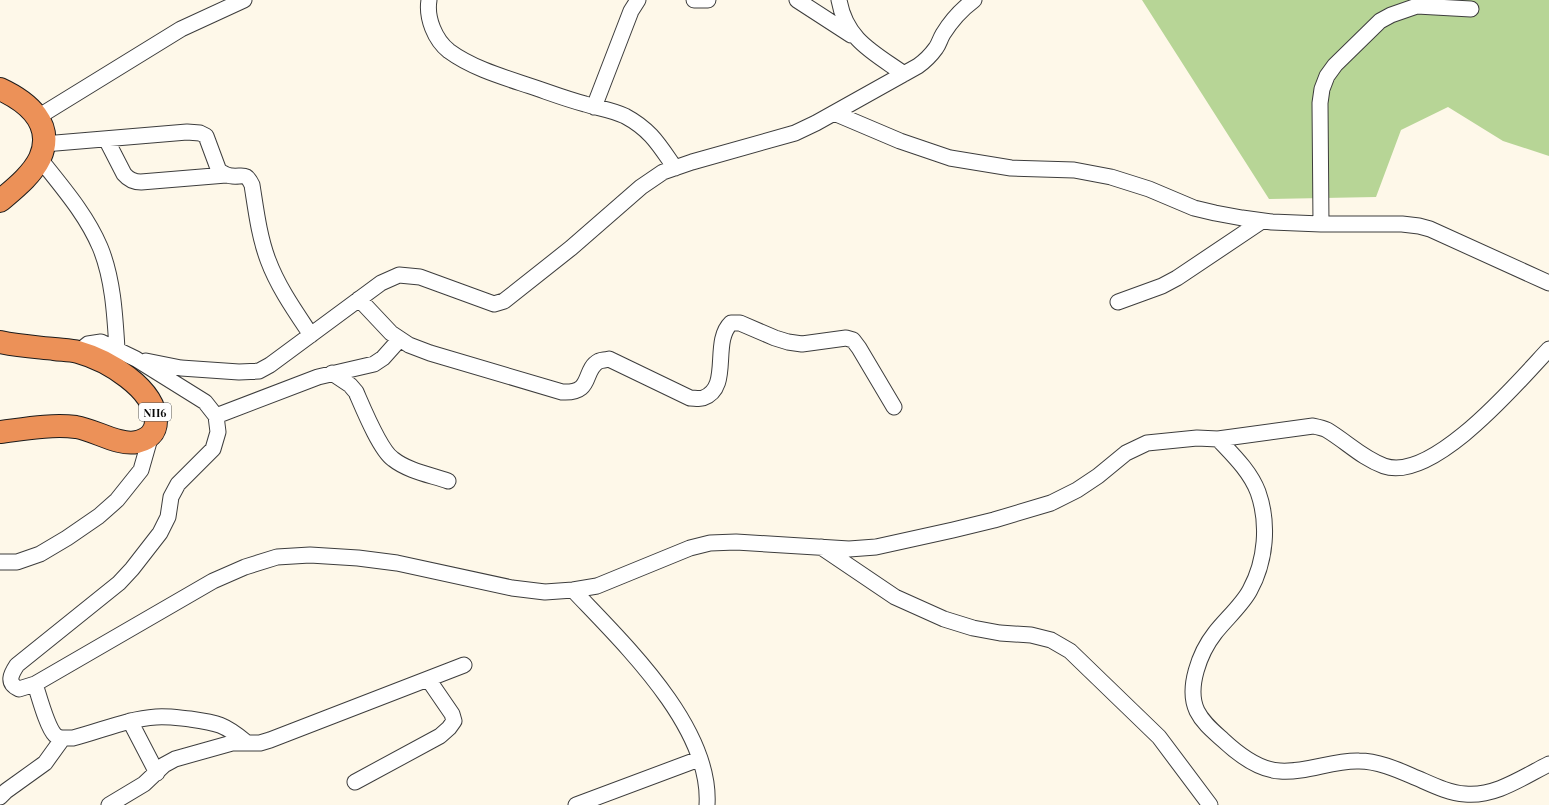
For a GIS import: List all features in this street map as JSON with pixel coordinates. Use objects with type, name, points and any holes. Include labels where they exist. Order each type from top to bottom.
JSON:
[{"type":"highway","points":[[0,89],[26,104],[38,116],[42,151],[30,173],[0,201]]},
{"type":"highway","name":"NH6","points":[[0,342],[19,346],[78,352],[105,362],[133,381],[146,396],[156,414],[156,426],[151,435],[145,440],[136,442],[126,442],[76,427],[45,427],[0,432]]},
{"type":"street","points":[[38,116],[181,29],[244,0]]},
{"type":"street","points":[[429,0],[428,7],[431,25],[437,39],[449,51],[484,70],[624,116],[640,125],[655,138],[675,168]]},
{"type":"street","points":[[594,107],[631,11],[638,0]]},
{"type":"street","points":[[694,0],[708,0]]},
{"type":"street","points":[[797,0],[854,36],[904,74]]},
{"type":"street","points":[[839,0],[846,24],[854,36]]},
{"type":"street","points":[[136,359],[181,368],[239,372],[259,371],[270,365],[381,283],[399,275],[420,277],[494,304],[504,301],[571,248],[647,183],[663,172],[692,162],[795,133],[918,66],[928,58],[936,48],[943,34],[955,18],[974,0]]},
{"type":"street","points":[[1321,224],[1320,103],[1326,76],[1335,65],[1380,21],[1391,15],[1417,6],[1471,9]]},
{"type":"street","points":[[834,113],[900,141],[950,158],[1011,168],[1074,170],[1111,177],[1194,208],[1242,218],[1262,221],[1321,224],[1402,224],[1419,226],[1549,283]]},
{"type":"street","points":[[117,349],[110,288],[100,248],[77,206],[42,151],[106,139],[188,132],[200,133],[206,136],[219,171],[226,175]]},
{"type":"street","points":[[106,139],[124,174],[133,182],[226,175],[244,176],[249,179],[252,185],[262,239],[268,260],[278,284],[310,335]]},
{"type":"street","points":[[1118,302],[1167,284],[1262,221]]},
{"type":"street","points":[[359,299],[391,333],[408,345],[430,353],[562,392],[572,392],[583,386],[593,367],[599,361],[609,359],[690,398],[702,398],[712,393],[718,386],[722,338],[725,329],[731,323],[740,323],[775,338],[802,344],[846,338],[853,340],[859,348],[894,407]]},
{"type":"street","points":[[216,416],[318,377],[374,364],[383,358],[400,339]]},
{"type":"street","points":[[78,352],[88,344],[93,342],[101,342],[136,359],[205,402],[216,416],[218,432],[213,449],[178,484],[171,497],[168,517],[160,533],[148,550],[119,583],[17,665],[11,674],[10,681],[14,687],[18,689],[35,684],[213,581],[245,567],[277,557],[310,555],[358,558],[397,563],[512,588],[545,592],[573,590],[597,586],[684,550],[710,543],[736,542],[849,549],[876,547],[994,520],[1052,503],[1077,490],[1098,476],[1126,453],[1147,443],[1197,438],[1218,439],[1313,426],[1326,429],[1367,458],[1386,466],[1404,467],[1423,462],[1459,438],[1516,384],[1549,349]]},
{"type":"street","points":[[332,373],[342,379],[356,392],[379,440],[392,459],[414,469],[448,481]]},
{"type":"street","points":[[0,562],[16,562],[40,554],[99,516],[117,500],[141,470],[151,435]]},
{"type":"street","points":[[1218,439],[1234,455],[1248,473],[1258,492],[1263,512],[1264,538],[1261,566],[1250,592],[1214,633],[1206,646],[1197,669],[1194,684],[1196,709],[1202,720],[1214,732],[1227,744],[1252,762],[1268,770],[1281,771],[1360,760],[1399,770],[1445,790],[1465,794],[1479,794],[1495,791],[1549,764]]},
{"type":"street","points":[[820,547],[895,597],[944,619],[1000,633],[1031,635],[1051,640],[1070,651],[1159,737],[1210,805]]},
{"type":"street","points":[[573,590],[636,658],[667,696],[679,715],[705,775],[708,793],[707,805]]},
{"type":"street","points":[[109,805],[144,784],[164,765],[175,759],[232,743],[260,743],[270,740],[464,665]]},
{"type":"street","points":[[356,782],[440,736],[450,728],[454,721],[452,714],[428,679]]},
{"type":"street","points":[[35,684],[50,727],[55,735],[63,738],[78,737],[130,721],[170,716],[211,722],[224,726],[246,742]]},
{"type":"street","points":[[130,721],[157,773]]},
{"type":"street","points":[[0,797],[45,763],[63,738]]},
{"type":"street","points":[[576,805],[699,759]]},
{"type":"green space","points":[[1142,0],[1549,0],[1549,156],[1503,141],[1448,107],[1401,130],[1376,197],[1269,199]]}]
